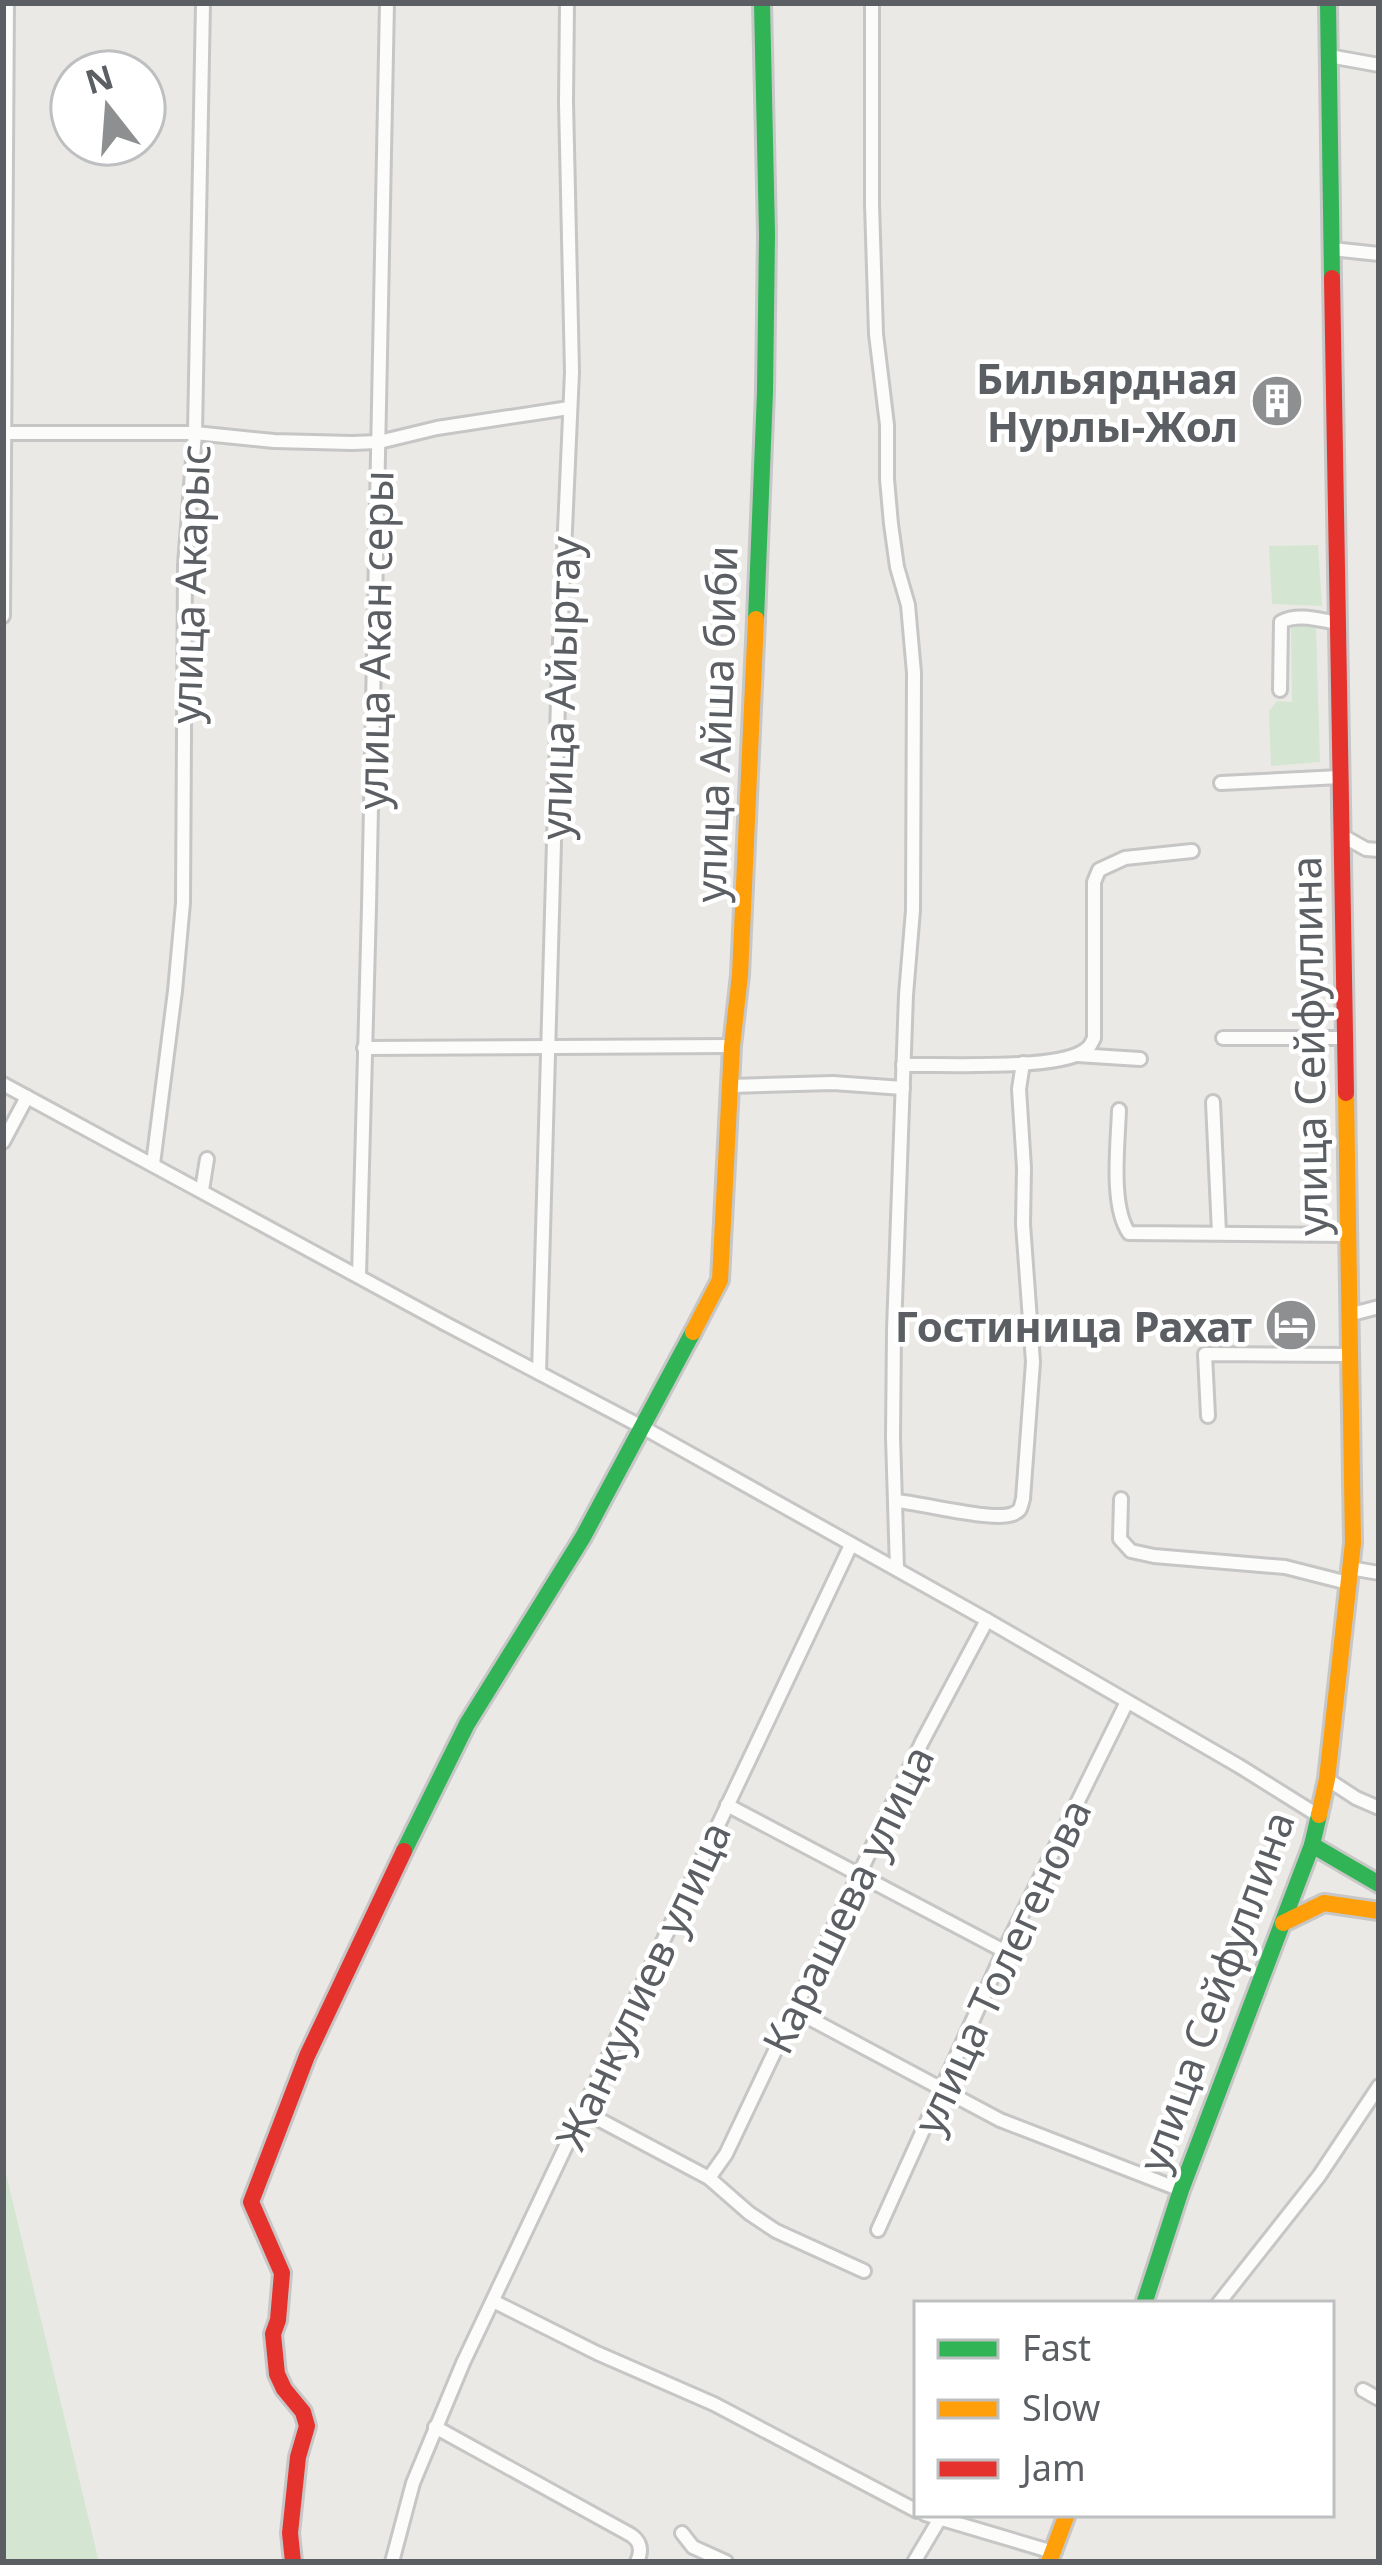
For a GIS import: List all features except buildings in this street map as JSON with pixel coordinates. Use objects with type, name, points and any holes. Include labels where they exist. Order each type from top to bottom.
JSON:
[{"type":"street","points":[[3,616],[7,3]]},
{"type":"street","name":"улица Акарыс","points":[[153,1164],[183,903],[185,565],[194,433],[203,3]]},
{"type":"street","name":"улица Акан серы","points":[[359,1276],[387,3]]},
{"type":"street","name":"улица Айыртау","points":[[539,1373],[572,372],[567,3]]},
{"type":"street","name":"улица Айша биби","points":[[293,2562],[290,2533],[298,2457],[307,2426],[278,2374],[272,2334],[282,2273],[250,2202],[308,2056],[466,1724],[583,1537],[720,1280],[743,932],[765,392],[762,3]]},
{"type":"street","points":[[872,3],[876,334],[887,425],[891,524],[908,605],[914,673],[913,910],[894,1307],[898,1569]]},
{"type":"street","name":"улица Сейфуллина","points":[[1145,2301],[1181,2190],[1312,1844],[1327,1779],[1352,1543],[1328,3]]},
{"type":"street","points":[[1329,56],[1379,65]]},
{"type":"street","points":[[1332,249],[1379,254]]},
{"type":"street","points":[[4,433],[194,433],[274,441],[379,442],[569,408]]},
{"type":"street","points":[[1280,690],[1281,622],[1303,617],[1338,623]]},
{"type":"street","points":[[1220,783],[1340,777]]},
{"type":"street","name":"улица Сейфуллина","points":[[1341,835],[1366,849],[1379,850]]},
{"type":"street","points":[[1076,1055],[1094,1038],[1094,881],[1099,870],[1125,858],[1192,851]]},
{"type":"street","points":[[1223,1038],[1344,1038]]},
{"type":"street","points":[[364,1048],[732,1046]]},
{"type":"street","points":[[903,1065],[1022,1063],[1076,1055],[1140,1059]]},
{"type":"street","points":[[896,1501],[998,1516],[1015,1513],[1023,1499],[1034,1362],[1023,1224],[1022,1063]]},
{"type":"street","points":[[731,1086],[833,1083],[903,1088]]},
{"type":"street","points":[[3,1084],[898,1569],[1318,1816]]},
{"type":"street","points":[[3,1142],[26,1097]]},
{"type":"street","points":[[1213,1102],[1219,1233]]},
{"type":"street","points":[[1119,1110],[1118,1192],[1129,1233],[1348,1235]]},
{"type":"street","points":[[202,1190],[207,1159]]},
{"type":"street","points":[[1348,1315],[1379,1306]]},
{"type":"street","points":[[1208,1417],[1205,1354],[1349,1355]]},
{"type":"street","points":[[1121,1499],[1120,1539],[1131,1551],[1349,1575],[1379,1574]]},
{"type":"street","name":"Жанкулиев улица","points":[[392,2562],[413,2482],[435,2427],[851,1545]]},
{"type":"street","name":"Карашева улица","points":[[709,2178],[922,1742],[987,1620]]},
{"type":"street","name":"улица Толегенова","points":[[878,2230],[1004,1951],[1127,1702]]},
{"type":"street","points":[[1327,1779],[1379,1808]]},
{"type":"street","points":[[727,1805],[1004,1951]]},
{"type":"street","points":[[1312,1844],[1379,1884]]},
{"type":"street","points":[[1282,1923],[1324,1904],[1379,1911]]},
{"type":"street","points":[[794,2010],[1000,2120],[1181,2190]]},
{"type":"street","points":[[1220,2301],[1319,2176],[1379,2086]]},
{"type":"street","points":[[583,2111],[709,2178],[776,2231],[864,2271]]},
{"type":"street","points":[[493,2301],[714,2404],[914,2508]]},
{"type":"street","points":[[1363,2390],[1379,2399]]},
{"type":"street","points":[[435,2427],[632,2535],[640,2548],[637,2562]]},
{"type":"street","points":[[932,2517],[1051,2557],[1066,2517]]},
{"type":"street","points":[[914,2562],[939,2520]]},
{"type":"street","points":[[682,2533],[693,2547],[726,2562]]},
{"type":"green space","points":[[1318,545],[1322,606],[1272,604],[1269,546]]},
{"type":"green space","points":[[1291,624],[1316,627],[1320,762],[1271,766],[1269,711],[1277,701],[1292,702]]},
{"type":"green space","points":[[3,2161],[99,2562],[3,2562]]},
{"type":"traffic: fast","points":[[756,619],[767,234],[762,3]]},
{"type":"traffic: fast","points":[[1328,3],[1332,278]]},
{"type":"traffic: fast","points":[[404,1851],[467,1724],[583,1537],[693,1332]]},
{"type":"traffic: fast","points":[[1145,2301],[1319,1815]]},
{"type":"traffic: fast","points":[[1312,1845],[1379,1884]]},
{"type":"traffic: slow","points":[[693,1332],[720,1280],[756,619]]},
{"type":"traffic: slow","points":[[1319,1815],[1353,1543],[1346,1093]]},
{"type":"traffic: slow","points":[[1283,1923],[1324,1903],[1379,1911]]},
{"type":"traffic: slow","points":[[1049,2562],[1066,2517]]},
{"type":"traffic: jam","points":[[1332,278],[1346,1093]]},
{"type":"traffic: jam","points":[[293,2562],[290,2533],[298,2457],[307,2426],[277,2374],[273,2334],[282,2273],[251,2202],[307,2056],[404,1851]]},
{"type":"place","name":"Бильярдная Нурлы-Жол","points":[[1277,401]]},
{"type":"place","name":"Гостиница Рахат","points":[[1291,1325]]}]
